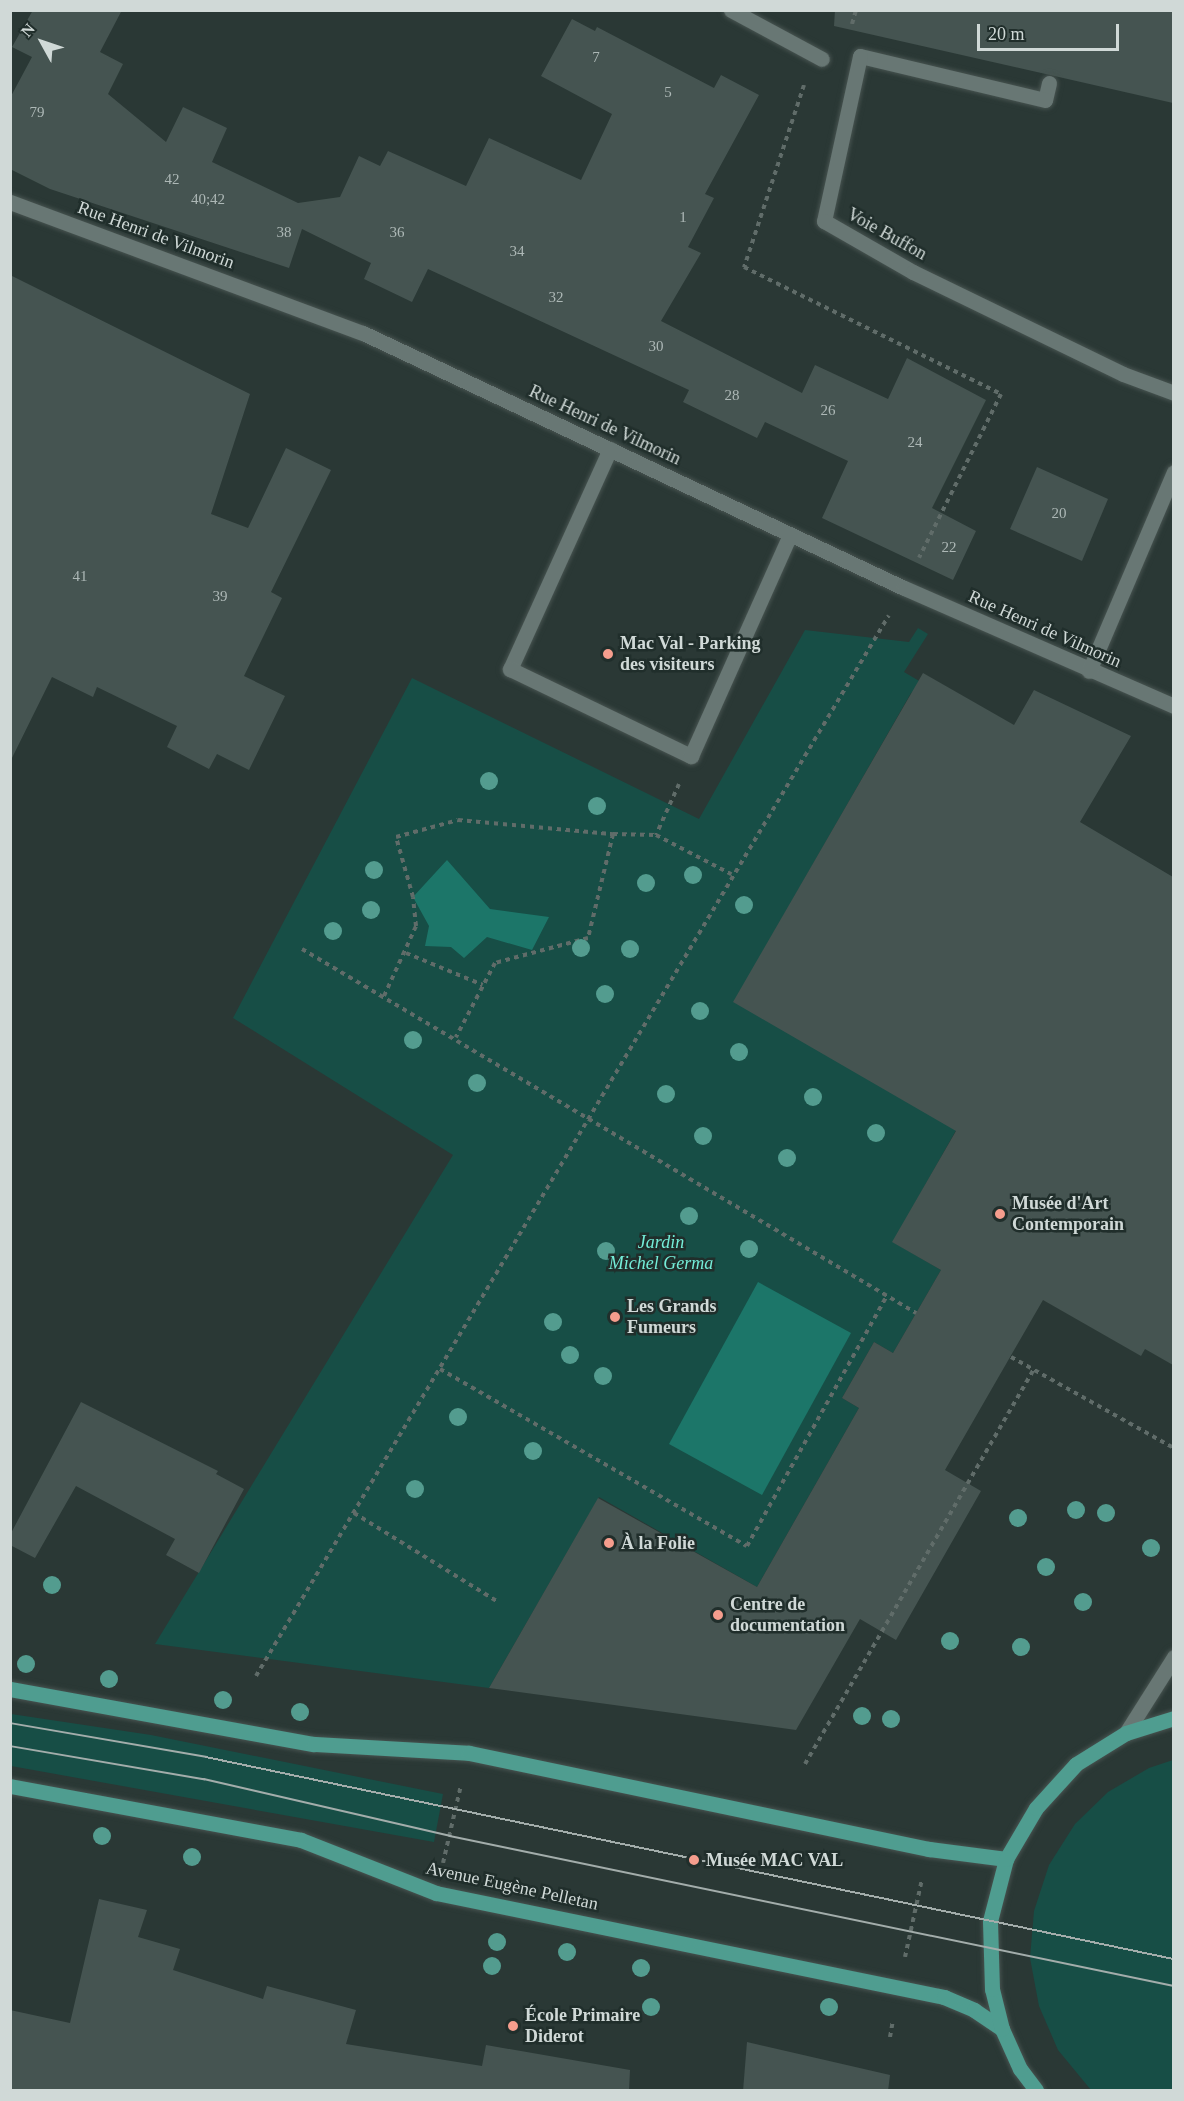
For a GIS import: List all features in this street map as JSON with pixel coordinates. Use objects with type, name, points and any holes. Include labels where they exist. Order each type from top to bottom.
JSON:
[{"type":"main road","points":[[10,1689],[314,1744],[469,1753],[929,1849],[1006,1859]]},
{"type":"main road","points":[[1036,2091],[1020,2068],[1002,2029],[992,1989],[990,1921],[1006,1859],[1036,1808],[1076,1764],[1126,1733],[1173,1718]]},
{"type":"main road","name":"Avenue Eugène Pelletan","points":[[10,1786],[302,1840],[436,1893],[944,1997],[974,2010],[1002,2029]]},
{"type":"street","points":[[731,10],[818,57]]},
{"type":"street","name":"Voie Buffon","points":[[1049,84],[1045,100],[860,56],[824,221],[914,272],[1123,374],[1173,393]]},
{"type":"street","name":"Rue Henri de Vilmorin","points":[[10,202],[363,333],[904,588],[1173,706]]},
{"type":"street","points":[[610,449],[510,669],[691,756],[790,535]]},
{"type":"street","points":[[1089,671],[1173,472]]},
{"type":"street","points":[[1126,1733],[1173,1657]]},
{"type":"path","points":[[818,57],[744,267],[1001,394],[904,588]]},
{"type":"path","points":[[256,1676],[590,1119],[731,874],[878,633]]},
{"type":"path","points":[[656,835],[691,756]]},
{"type":"path","points":[[384,996],[406,953],[416,926],[413,897],[396,837],[458,820],[613,834],[656,835],[731,874]]},
{"type":"path","points":[[456,1037],[495,963],[588,938],[613,834]]},
{"type":"path","points":[[302,949],[456,1037],[916,1313]]},
{"type":"path","points":[[406,953],[483,985]]},
{"type":"path","points":[[440,1369],[747,1546],[887,1296]]},
{"type":"path","points":[[1011,1357],[1173,1448]]},
{"type":"path","points":[[805,1764],[1034,1369]]},
{"type":"path","points":[[354,1513],[498,1602]]},
{"type":"path","points":[[436,1893],[469,1753]]},
{"type":"path","points":[[904,1962],[924,1875]]},
{"type":"green space","name":"Jardin Michel Germa","points":[[918,628],[928,634],[904,672],[926,685],[911,693],[734,1002],[959,1125],[893,1242],[941,1270],[893,1353],[874,1342],[842,1398],[859,1408],[757,1587],[599,1497],[489,1688],[155,1644],[453,1155],[233,1018],[412,678],[699,819],[805,630],[909,642]]},
{"type":"green space","points":[[11,1714],[151,1735],[443,1794],[434,1842],[11,1766]]},
{"type":"green space","points":[[1173,1760],[1173,2090],[1091,2090],[1058,2050],[1039,2006],[1030,1958],[1034,1911],[1049,1865],[1075,1824],[1108,1792],[1149,1768]]},
{"type":"shaded area","points":[[447,860],[490,909],[549,917],[532,950],[487,937],[464,958],[451,947],[425,946],[429,926],[413,897]]},
{"type":"shaded area","points":[[758,1282],[851,1333],[762,1495],[669,1444]]},
{"type":"building","points":[[33,10],[122,10],[100,52],[123,64],[108,94],[166,142],[183,107],[227,128],[212,162],[298,203],[340,197],[359,156],[380,166],[388,151],[466,186],[489,138],[581,180],[612,114],[541,76],[572,19],[595,31],[597,27],[714,88],[721,75],[759,95],[705,194],[714,198],[688,247],[701,253],[661,321],[802,393],[815,365],[888,399],[907,358],[986,400],[932,508],[976,531],[953,580],[822,518],[848,461],[765,422],[757,438],[683,402],[689,390],[428,269],[412,302],[364,279],[371,263],[302,229],[289,268],[50,189],[10,169],[10,98],[32,57],[12,47]]},
{"type":"building","points":[[835,10],[1173,10],[1173,103],[834,26]]},
{"type":"building","points":[[10,275],[250,394],[211,514],[248,528],[286,448],[331,470],[271,592],[282,598],[244,676],[285,696],[249,770],[217,754],[209,769],[167,747],[177,726],[97,687],[93,697],[52,677],[10,762]]},
{"type":"building","points":[[1037,467],[1108,499],[1082,561],[1010,529]]},
{"type":"building","name":"Musée d'Art Contemporain","points":[[923,673],[1014,725],[1034,690],[1131,736],[1080,822],[1173,877],[1173,1365],[1145,1349],[1141,1356],[1043,1300],[945,1470],[981,1491],[896,1640],[860,1619],[796,1730],[489,1688],[598,1498],[757,1587],[859,1408],[842,1398],[874,1342],[893,1353],[941,1270],[892,1242],[956,1131],[733,1002]]},
{"type":"building","points":[[81,1402],[218,1471],[216,1474],[244,1489],[199,1573],[166,1555],[175,1539],[76,1486],[35,1558],[10,1545],[10,1535]]},
{"type":"building","points":[[99,1899],[147,1910],[138,1937],[180,1949],[173,1970],[263,1999],[267,1986],[356,2010],[346,2044],[482,2066],[486,2045],[630,2070],[629,2091],[10,2091],[10,2010],[70,2023]]},
{"type":"building","points":[[747,2042],[890,2075],[888,2091],[743,2091]]},
{"type":"tram line","points":[[10,1723],[206,1757],[1174,1959]]},
{"type":"tram line","points":[[10,1746],[204,1779],[450,1836],[1174,1986]]},
{"type":"place","name":"Mac Val - Parking des visiteurs","points":[[608,654]]},
{"type":"place","name":"Musée d'Art Contemporain","points":[[1000,1214]]},
{"type":"place","name":"Les Grands Fumeurs","points":[[615,1317]]},
{"type":"place","name":"À la Folie","points":[[609,1543]]},
{"type":"place","name":"Centre de documentation","points":[[718,1615]]},
{"type":"place","name":"Musée MAC VAL","points":[[694,1860]]},
{"type":"place","name":"École Primaire Diderot","points":[[513,2026]]}]
